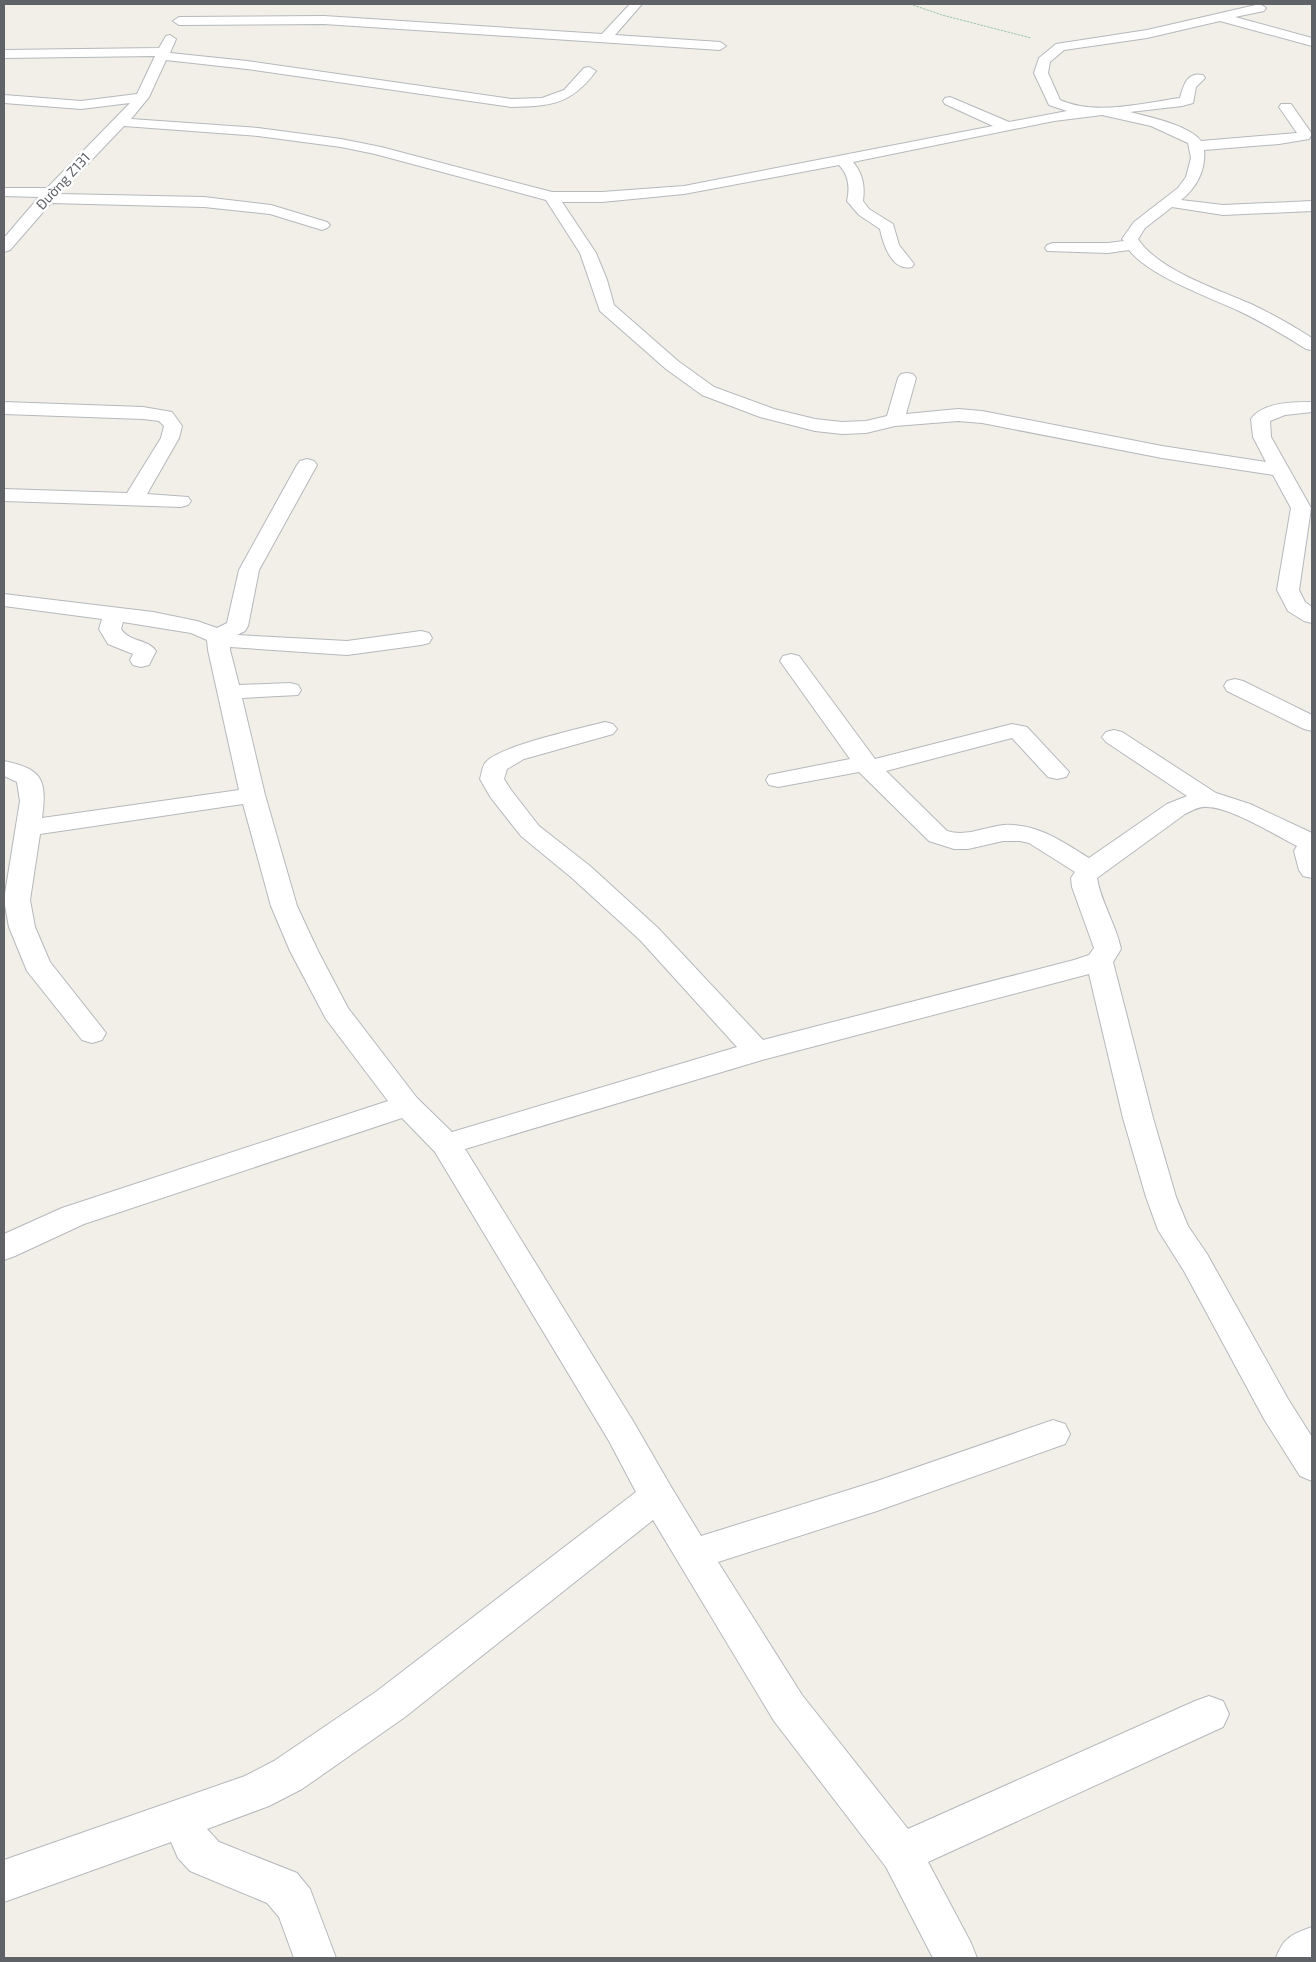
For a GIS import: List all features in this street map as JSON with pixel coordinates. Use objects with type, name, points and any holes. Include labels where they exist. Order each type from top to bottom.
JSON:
[{"type":"street","name":"Đường Z131","points":[[4,247],[49,195],[142,97],[188,4]]},
{"type":"street","points":[[605,39],[636,4]]},
{"type":"street","points":[[1260,8],[1147,34],[1060,47],[1044,60],[1041,73],[1049,95],[1054,102],[1065,107],[1133,117],[1156,123],[1193,140],[1197,146],[1198,158],[1193,177],[1183,191],[1166,202],[1139,225],[1130,239],[1132,245],[1141,254],[1184,280],[1258,314],[1312,345]]},
{"type":"street","points":[[324,20],[335,9]]},
{"type":"street","points":[[1221,17],[1312,42]]},
{"type":"street","points":[[179,21],[324,20],[720,46]]},
{"type":"street","points":[[4,54],[163,54],[511,103],[544,102],[569,94],[589,71]]},
{"type":"street","points":[[81,105],[122,120],[258,132],[341,143],[376,150],[552,197],[629,196],[684,190],[1054,117],[1186,102],[1188,100],[1186,89],[1190,83],[1198,78]]},
{"type":"street","points":[[4,99],[81,105],[142,97]]},
{"type":"street","points":[[950,101],[1008,127]]},
{"type":"street","points":[[1197,146],[1279,140],[1304,136],[1305,134],[1286,107]]},
{"type":"street","points":[[841,159],[849,164],[853,172],[858,190],[855,201],[864,212],[887,227],[891,246],[906,264]]},
{"type":"street","points":[[4,192],[204,202],[271,210],[322,226]]},
{"type":"street","points":[[552,197],[588,253],[599,280],[606,307],[672,365],[708,391],[767,412],[815,425],[842,428],[866,427],[895,420],[958,415],[982,417],[1162,452],[1281,470]]},
{"type":"street","points":[[1166,202],[1224,210],[1312,206]]},
{"type":"street","points":[[1053,248],[1108,248],[1132,245]]},
{"type":"street","points":[[895,420],[907,378]]},
{"type":"street","points":[[1312,407],[1288,408],[1269,413],[1260,419],[1262,437],[1281,470],[1307,508],[1288,590],[1296,606],[1312,616]]},
{"type":"street","points":[[4,408],[143,413],[165,416],[173,426],[170,438],[133,500]]},
{"type":"street","points":[[219,638],[237,626],[249,570],[307,465]]},
{"type":"street","points":[[4,495],[181,501]]},
{"type":"street","points":[[4,600],[114,613],[197,628],[219,638],[347,648],[421,638]]},
{"type":"street","points":[[114,613],[110,629],[116,639],[145,651],[141,660]]},
{"type":"street","points":[[219,638],[229,692],[253,795],[284,906],[304,952],[336,1012],[407,1105],[446,1144],[788,1708],[901,1853],[956,1958]]},
{"type":"street","points":[[791,661],[868,765],[938,836],[954,841],[968,842],[1003,833],[1021,833],[1038,838],[1090,870]]},
{"type":"street","points":[[1234,686],[1312,724]]},
{"type":"street","points":[[229,692],[290,690]]},
{"type":"street","points":[[605,729],[516,754],[496,765],[492,778],[500,793],[530,831],[581,872],[649,934],[757,1051]]},
{"type":"street","points":[[778,780],[868,765],[1012,731],[1019,732],[1057,772]]},
{"type":"street","points":[[1114,737],[1206,798],[1224,802],[1312,842],[1307,851],[1312,870]]},
{"type":"street","points":[[4,768],[27,777],[32,801],[17,900],[22,927],[37,965],[92,1033]]},
{"type":"street","points":[[27,828],[253,795]]},
{"type":"street","points":[[446,1144],[757,1051],[928,1008],[1099,961],[1108,949],[1106,936],[1085,891],[1084,878],[1090,870],[1176,809],[1190,802],[1206,798]]},
{"type":"street","points":[[1099,961],[1138,1118],[1161,1197],[1174,1230],[1196,1264],[1276,1409],[1312,1466]]},
{"type":"street","points":[[4,1248],[73,1216],[407,1105]]},
{"type":"street","points":[[694,1554],[877,1496],[1053,1434]]},
{"type":"street","points":[[4,1881],[255,1792],[288,1775],[391,1704],[658,1496]]},
{"type":"street","points":[[901,1853],[1209,1714]]},
{"type":"street","points":[[181,1818],[193,1844],[204,1857],[282,1888],[295,1904],[315,1958]]},
{"type":"street","points":[[1297,1958],[1312,1948]]},
{"type":"path","points":[[910,4],[942,15],[1060,47]]}]
